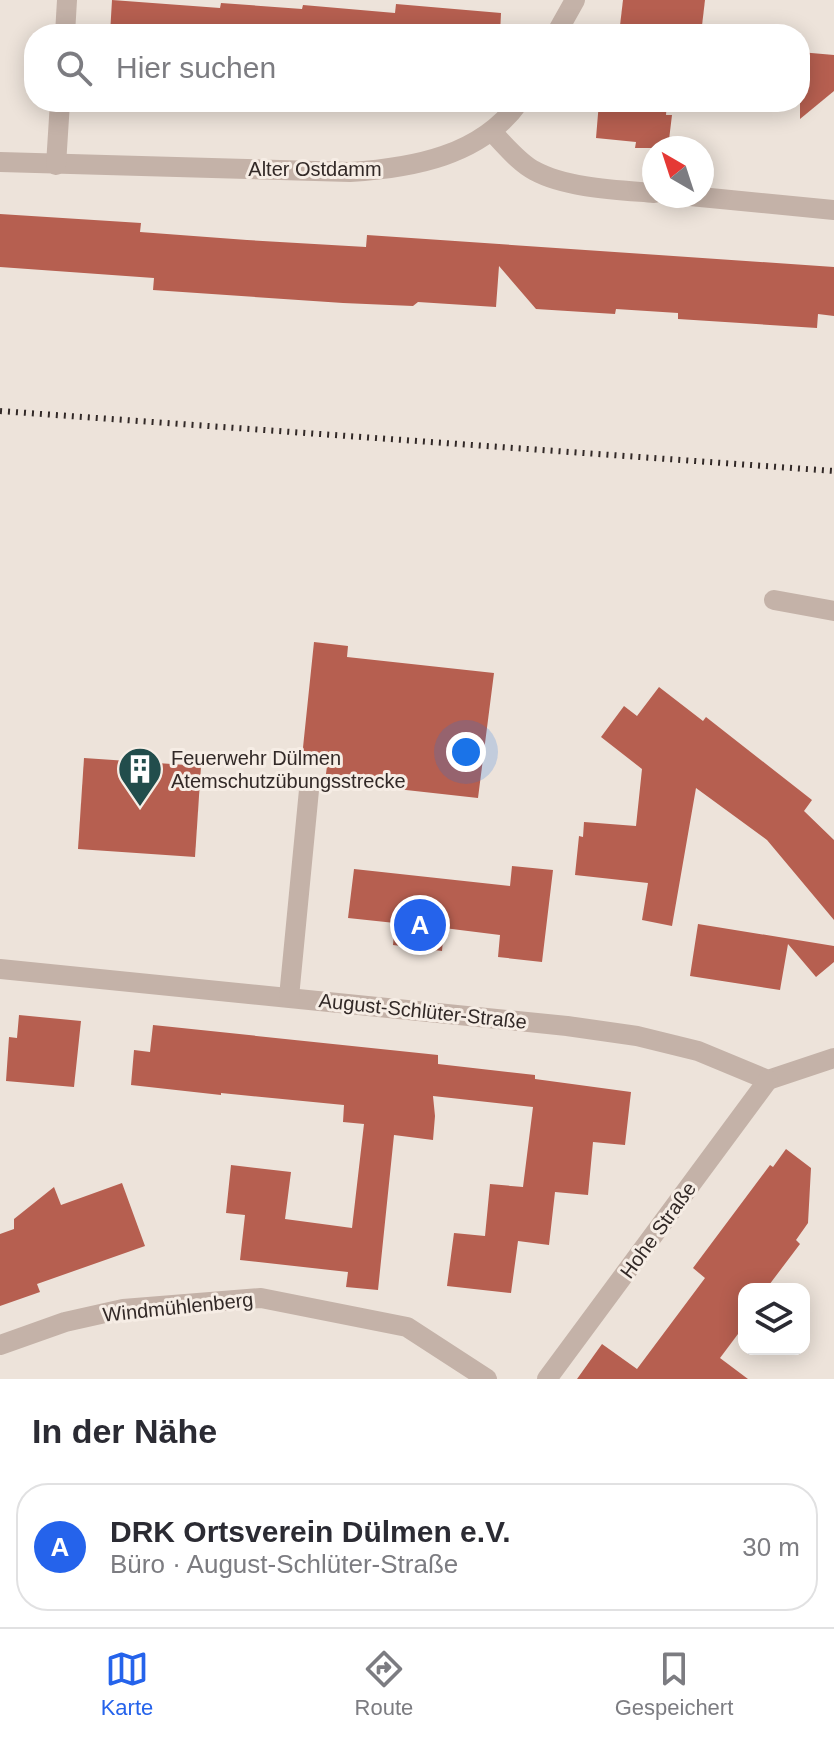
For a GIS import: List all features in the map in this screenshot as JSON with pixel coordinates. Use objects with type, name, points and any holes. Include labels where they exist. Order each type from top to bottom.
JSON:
[{"type":"street","points":[[66,24],[67,0]]},
{"type":"street","points":[[562,24],[575,0]]},
{"type":"street","points":[[56,165],[59,112]]},
{"type":"street","points":[[512,112],[492,132],[534,171],[599,187],[642,192]]},
{"type":"street","name":"Alter Ostdamm","points":[[0,162],[350,172],[397,169],[443,157],[492,132]]},
{"type":"street","points":[[714,198],[834,210]]},
{"type":"street","points":[[774,600],[834,611]]},
{"type":"street","points":[[289,997],[309,790]]},
{"type":"street","name":"August-Schlüter-Straße","points":[[0,969],[567,1026],[637,1036],[698,1051],[768,1080]]},
{"type":"street","points":[[768,1080],[833,1056]]},
{"type":"street","name":"Hohe Straße","points":[[547,1379],[768,1080]]},
{"type":"street","name":"Windmühlenberg","points":[[0,1345],[65,1322],[123,1309],[261,1298],[407,1327],[487,1379]]},
{"type":"building","points":[[112,0],[220,8],[221,3],[302,9],[303,5],[395,13],[396,4],[501,13],[500,24],[111,24]]},
{"type":"building","points":[[623,0],[705,0],[702,24],[620,24]]},
{"type":"building","points":[[810,53],[834,55],[834,91],[810,111]]},
{"type":"building","points":[[598,112],[666,112],[666,115],[672,115],[669,136],[642,136],[642,148],[635,148],[636,142],[596,138]]},
{"type":"building","points":[[0,214],[141,223],[140,232],[247,240],[366,247],[367,235],[834,267],[834,316],[818,314],[817,328],[678,319],[678,313],[616,309],[615,314],[536,309],[499,266],[496,307],[418,302],[413,306],[343,303],[153,290],[154,278],[0,267]]},
{"type":"building","points":[[314,642],[348,646],[347,657],[494,673],[478,798],[325,781],[328,759],[302,757]]},
{"type":"building","points":[[659,687],[703,721],[706,717],[812,800],[804,811],[834,840],[834,920],[767,840],[696,788],[672,926],[642,920],[648,883],[575,875],[579,836],[583,837],[584,822],[636,826],[642,769],[601,737],[624,706],[637,716]]},
{"type":"building","name":"Feuerwehr Dülmen Atemschutzübungsstrecke","points":[[84,758],[201,766],[195,857],[78,849]]},
{"type":"building","points":[[512,866],[553,870],[542,962],[498,957],[500,935],[444,928],[442,951],[393,945],[395,923],[348,918],[354,869],[510,886]]},
{"type":"building","points":[[698,924],[834,946],[834,962],[816,977],[788,944],[780,990],[690,976]]},
{"type":"building","points":[[19,1015],[81,1021],[74,1087],[6,1081],[9,1037],[17,1038]]},
{"type":"building","points":[[153,1025],[438,1055],[438,1064],[535,1075],[535,1079],[631,1092],[625,1145],[593,1142],[588,1195],[555,1192],[549,1245],[518,1241],[511,1293],[447,1286],[454,1233],[485,1236],[490,1184],[523,1187],[533,1107],[433,1096],[433,1140],[394,1135],[378,1290],[346,1287],[348,1272],[240,1260],[245,1215],[226,1213],[231,1165],[291,1172],[285,1219],[352,1228],[364,1124],[343,1122],[344,1105],[131,1085],[134,1050],[150,1052]]},
{"type":"building","points":[[786,1149],[811,1168],[808,1223],[796,1240],[800,1244],[771,1283],[738,1283],[738,1334],[720,1358],[748,1379],[577,1379],[602,1344],[637,1369],[705,1278],[693,1268],[770,1165],[773,1167]]},
{"type":"building","points":[[122,1183],[145,1246],[37,1284],[40,1292],[0,1306],[0,1234],[14,1229],[14,1219],[54,1187],[61,1205]]},
{"type":"railway","points":[[0,411],[834,471]]},
{"type":"place","name":"Feuerwehr Dülmen Atemschutzübungsstrecke","points":[[140,808]]},
{"type":"place","name":"DRK Ortsverein Dülmen e.V.","points":[[420,925]]}]
